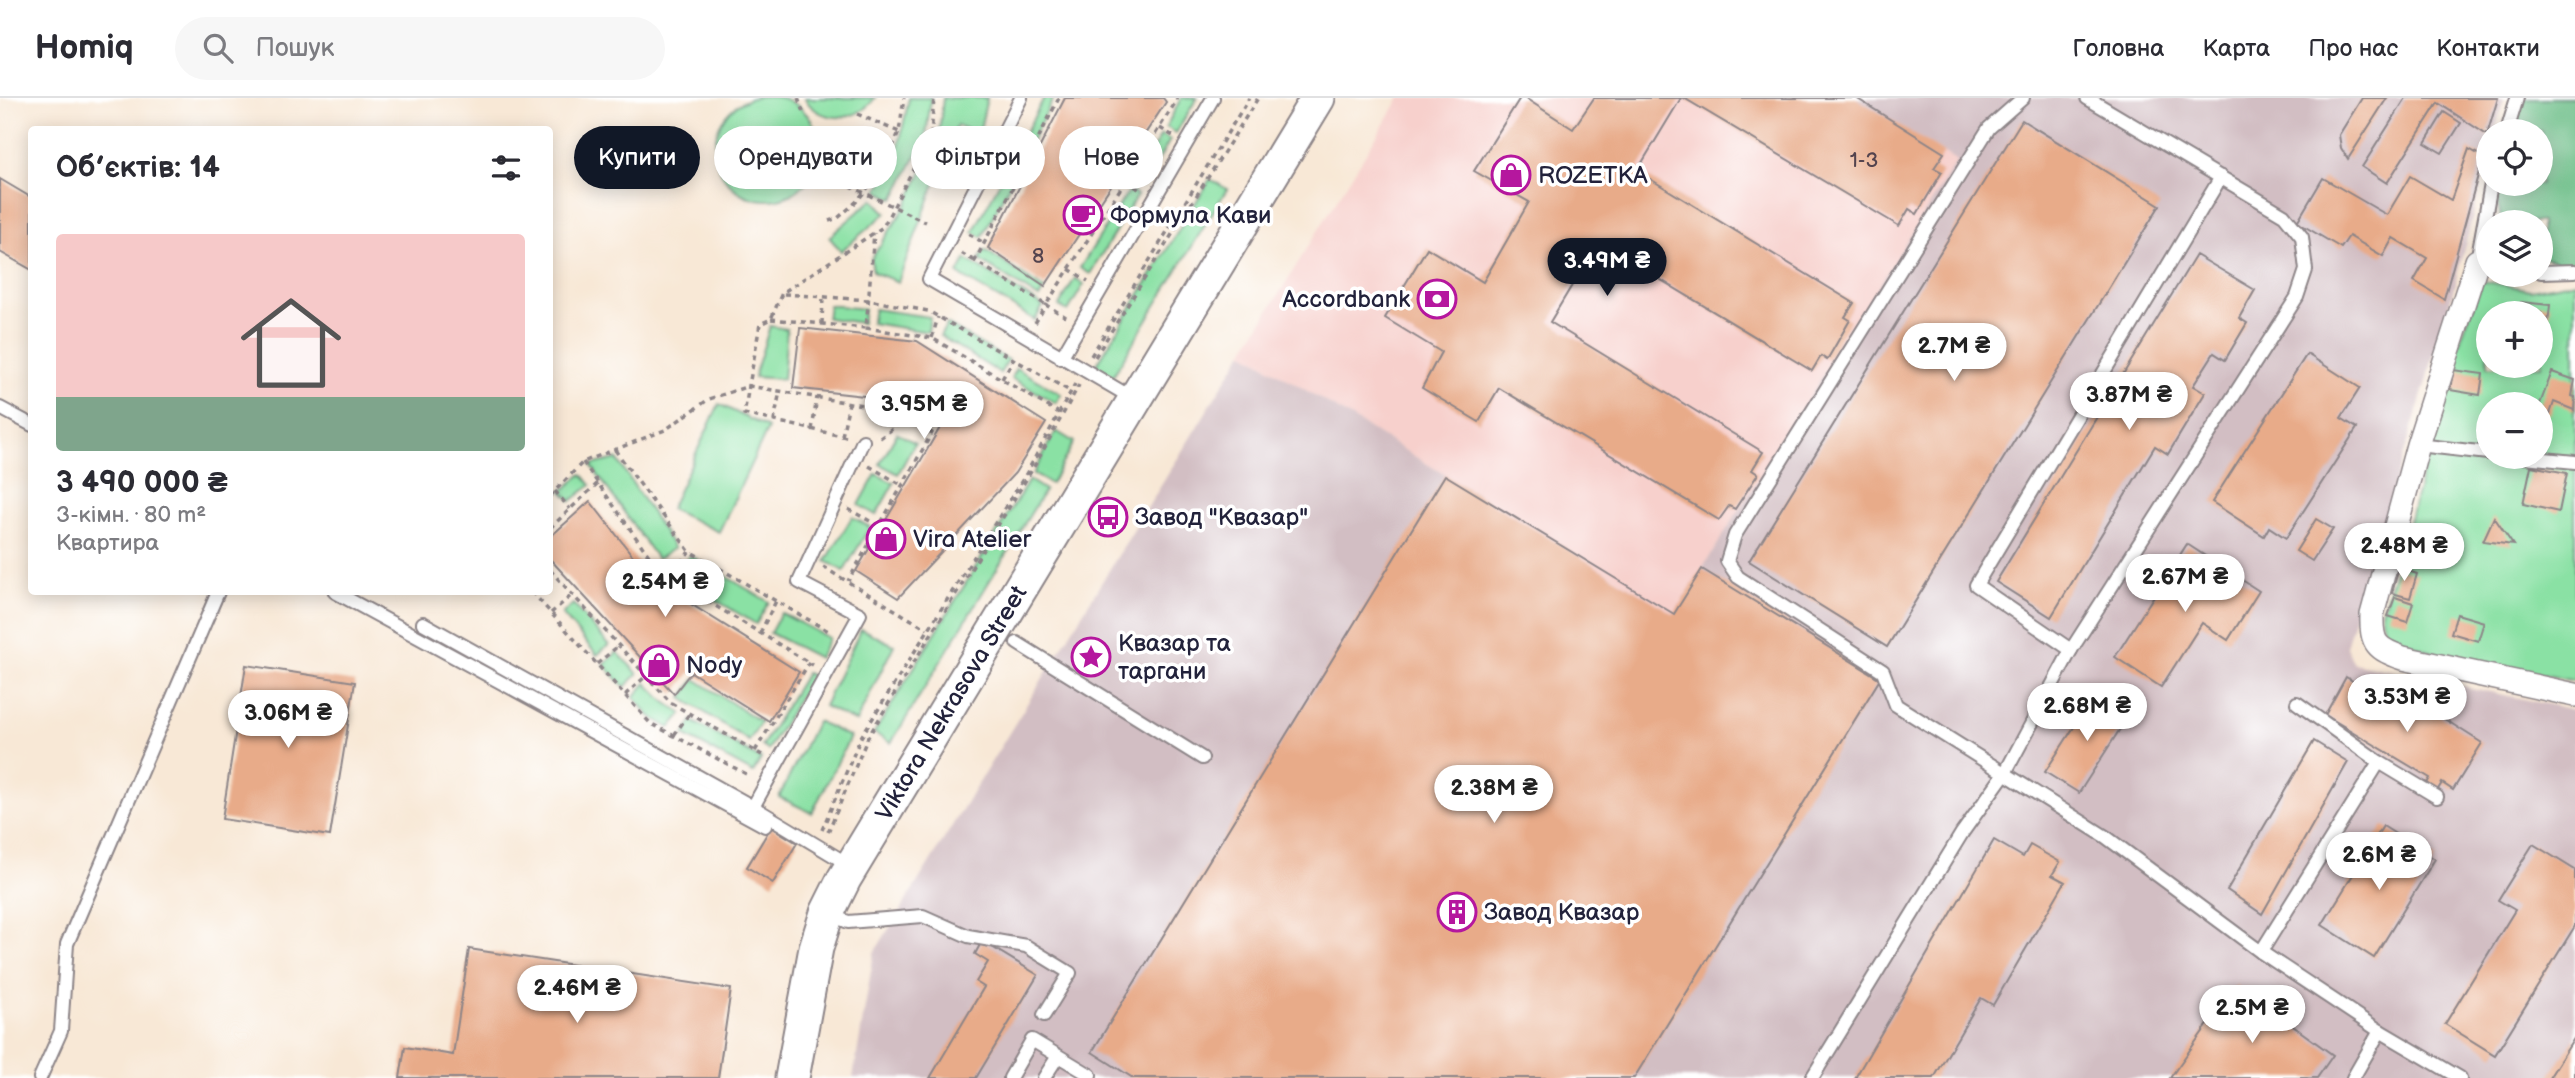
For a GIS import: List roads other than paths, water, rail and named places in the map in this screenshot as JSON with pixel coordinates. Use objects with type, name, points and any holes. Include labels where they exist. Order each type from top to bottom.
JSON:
[{"type":"main road","name":"Viktora Nekrasova Street","points":[[792,1078],[816,948],[827,913],[852,867],[1318,98]]},
{"type":"street","points":[[2476,282],[2418,445],[2372,615],[2371,632],[2376,644],[2386,653],[2575,695]]},
{"type":"lane","points":[[1021,98],[929,279],[1134,400]]},
{"type":"lane","points":[[1061,358],[1213,98]]},
{"type":"lane","points":[[2024,98],[1990,128],[1983,138],[1735,535],[1727,561],[1738,577],[1883,671],[1896,705],[2106,837],[2261,952],[2380,1031],[2460,1078]]},
{"type":"lane","points":[[1812,1078],[1962,833],[2005,773],[2071,650],[2298,297],[2305,270],[2302,237],[2284,215],[2087,98]]},
{"type":"lane","points":[[2511,119],[2517,98]]},
{"type":"lane","points":[[2071,650],[1976,585],[2221,177]]},
{"type":"lane","points":[[2553,272],[2575,271]]},
{"type":"lane","points":[[0,408],[28,423]]},
{"type":"lane","points":[[756,802],[860,614],[799,582],[863,441]]},
{"type":"lane","points":[[2418,445],[2476,452]]},
{"type":"lane","points":[[2553,460],[2575,462]]},
{"type":"lane","points":[[40,1078],[61,1031],[67,944],[217,595]]},
{"type":"lane","points":[[341,595],[765,826]]},
{"type":"lane","points":[[423,623],[756,802],[852,867]]},
{"type":"lane","points":[[1017,643],[1202,758]]},
{"type":"lane","points":[[2297,703],[2379,762],[2437,797]]},
{"type":"lane","points":[[2261,952],[2379,762]]},
{"type":"lane","points":[[827,913],[848,922],[923,916],[968,936],[1026,946],[1070,973],[1044,1015]]},
{"type":"lane","points":[[2353,1078],[2380,1031]]},
{"type":"lane","points":[[1010,1078],[1032,1040],[1090,1075]]},
{"type":"lane","points":[[1044,1078],[1058,1056]]},
{"type":"place","name":"ROZETKA","points":[[1511,175]]},
{"type":"place","name":"Формула Кави","points":[[1083,215]]},
{"type":"place","name":"Accordbank","points":[[1437,299]]},
{"type":"place","name":"Завод \"Квазар\"","points":[[1108,517]]},
{"type":"place","name":"Vira Atelier","points":[[886,539]]},
{"type":"place","name":"Квазар та таргани","points":[[1091,657]]},
{"type":"place","name":"Nody","points":[[659,665]]},
{"type":"place","name":"Завод Квазар","points":[[1457,912]]}]
